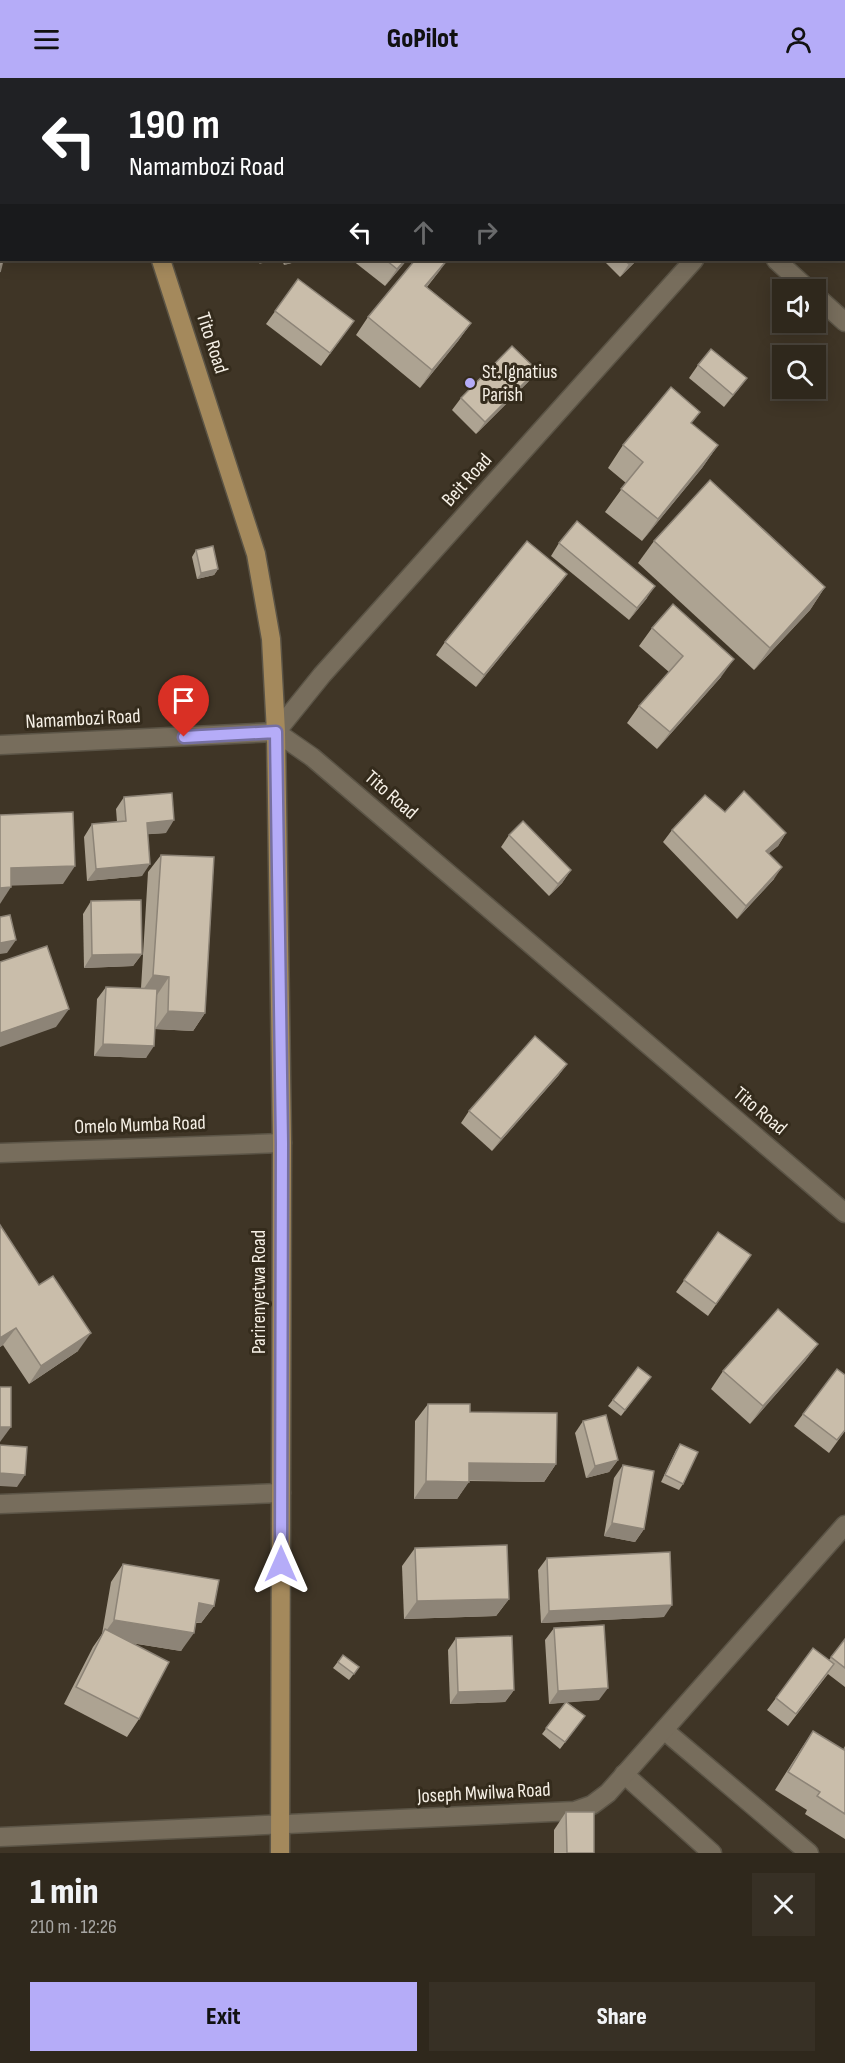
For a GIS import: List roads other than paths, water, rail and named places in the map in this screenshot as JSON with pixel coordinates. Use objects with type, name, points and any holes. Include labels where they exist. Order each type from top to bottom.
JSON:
[{"type":"main road","name":"Tito Road","points":[[161,261],[256,554],[271,639],[276,732]]},
{"type":"main road","name":"Parirenyetwa Road","points":[[276,732],[282,1143],[280,1853]]},
{"type":"street","name":"Beit Road","points":[[276,732],[330,666],[693,261]]},
{"type":"street","points":[[777,261],[797,279]]},
{"type":"street","points":[[826,305],[845,322]]},
{"type":"street","name":"Namambozi Road","points":[[0,746],[276,732]]},
{"type":"street","name":"Tito Road","points":[[276,732],[312,757],[845,1213]]},
{"type":"street","name":"Omelo Mumba Road","points":[[0,1153],[282,1143]]},
{"type":"street","points":[[0,1504],[281,1493]]},
{"type":"street","name":"Joseph Mwilwa Road","points":[[0,1837],[575,1811],[592,1805],[608,1793],[845,1525]]},
{"type":"street","points":[[664,1730],[809,1853]]},
{"type":"street","points":[[624,1774],[712,1853]]},
{"type":"place","name":"St. Ignatius Parish","points":[[470,383]]}]
